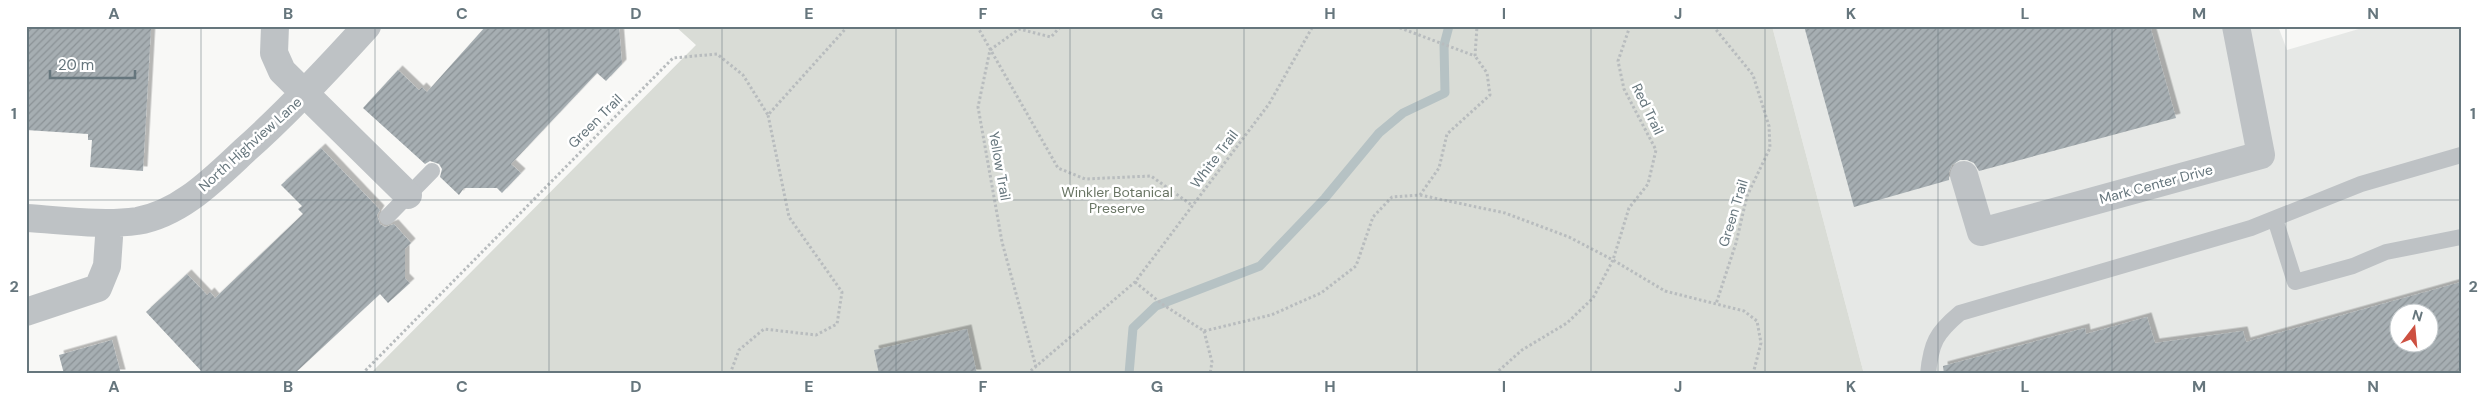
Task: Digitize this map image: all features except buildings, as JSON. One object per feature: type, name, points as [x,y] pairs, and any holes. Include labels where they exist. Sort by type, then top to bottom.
[{"type":"street","points":[[275,26],[274,53],[282,71],[408,195]]},
{"type":"street","name":"North Highview Lane","points":[[26,218],[110,223],[138,221],[160,214],[184,202],[210,183],[305,94],[367,26]]},
{"type":"street","name":"Mark Center Drive","points":[[1964,175],[1981,232],[2262,156],[2236,26]]},
{"type":"street","points":[[26,312],[98,288],[107,266],[110,223]]},
{"type":"lane","points":[[1928,374],[1930,351],[1942,328],[1960,313],[2251,228],[2361,184],[2461,155]]},
{"type":"lane","points":[[386,217],[432,171]]},
{"type":"lane","points":[[2274,219],[2295,282],[2353,266],[2404,248],[2461,237]]},
{"type":"path","points":[[730,374],[739,350],[764,329],[816,335],[837,324],[842,292],[789,218],[768,115],[848,26]]},
{"type":"path","points":[[977,26],[1058,168],[1085,180],[1151,176],[1193,206]]},
{"type":"path","points":[[990,50],[1019,29],[1051,37],[1062,26]]},
{"type":"path","name":"White Trail","points":[[1027,374],[1134,282],[1269,104],[1313,26]]},
{"type":"path","points":[[1395,26],[1475,56],[1487,73],[1490,95],[1447,134],[1439,168],[1420,195]]},
{"type":"path","points":[[1475,56],[1476,26]]},
{"type":"path","name":"Red Trail","points":[[1495,374],[1522,350],[1566,323],[1593,298],[1613,260],[1629,208],[1648,184],[1656,150],[1624,89],[1618,61],[1630,26]]},
{"type":"path","name":"Green Trail","points":[[1713,26],[1753,75],[1769,126],[1770,148],[1747,196],[1736,243],[1716,304]]},
{"type":"path","name":"Yellow Trail","points":[[990,50],[978,107],[1002,242],[1036,367]]},
{"type":"path","name":"Green Trail","points":[[362,374],[673,58],[717,54],[743,75],[768,115]]},
{"type":"path","points":[[1204,331],[1271,315],[1321,293],[1356,266],[1373,217],[1392,196],[1420,195],[1505,213],[1569,237],[1613,260],[1665,291],[1744,311],[1757,321],[1761,343],[1753,374]]},
{"type":"path","points":[[1134,282],[1162,304],[1204,331],[1212,362],[1210,374]]},
{"type":"shaded area","points":[[1772,26],[2278,26],[2287,50],[2369,26],[2461,26],[2461,374],[1864,374]]},
{"type":"green space","name":"Winkler Botanical Preserve","points":[[675,26],[1772,26],[1864,374],[370,374],[696,45]]},
{"type":"waterway","points":[[1129,374],[1133,328],[1156,306],[1260,266],[1325,198],[1379,133],[1403,113],[1445,93],[1444,45],[1449,26]]}]
